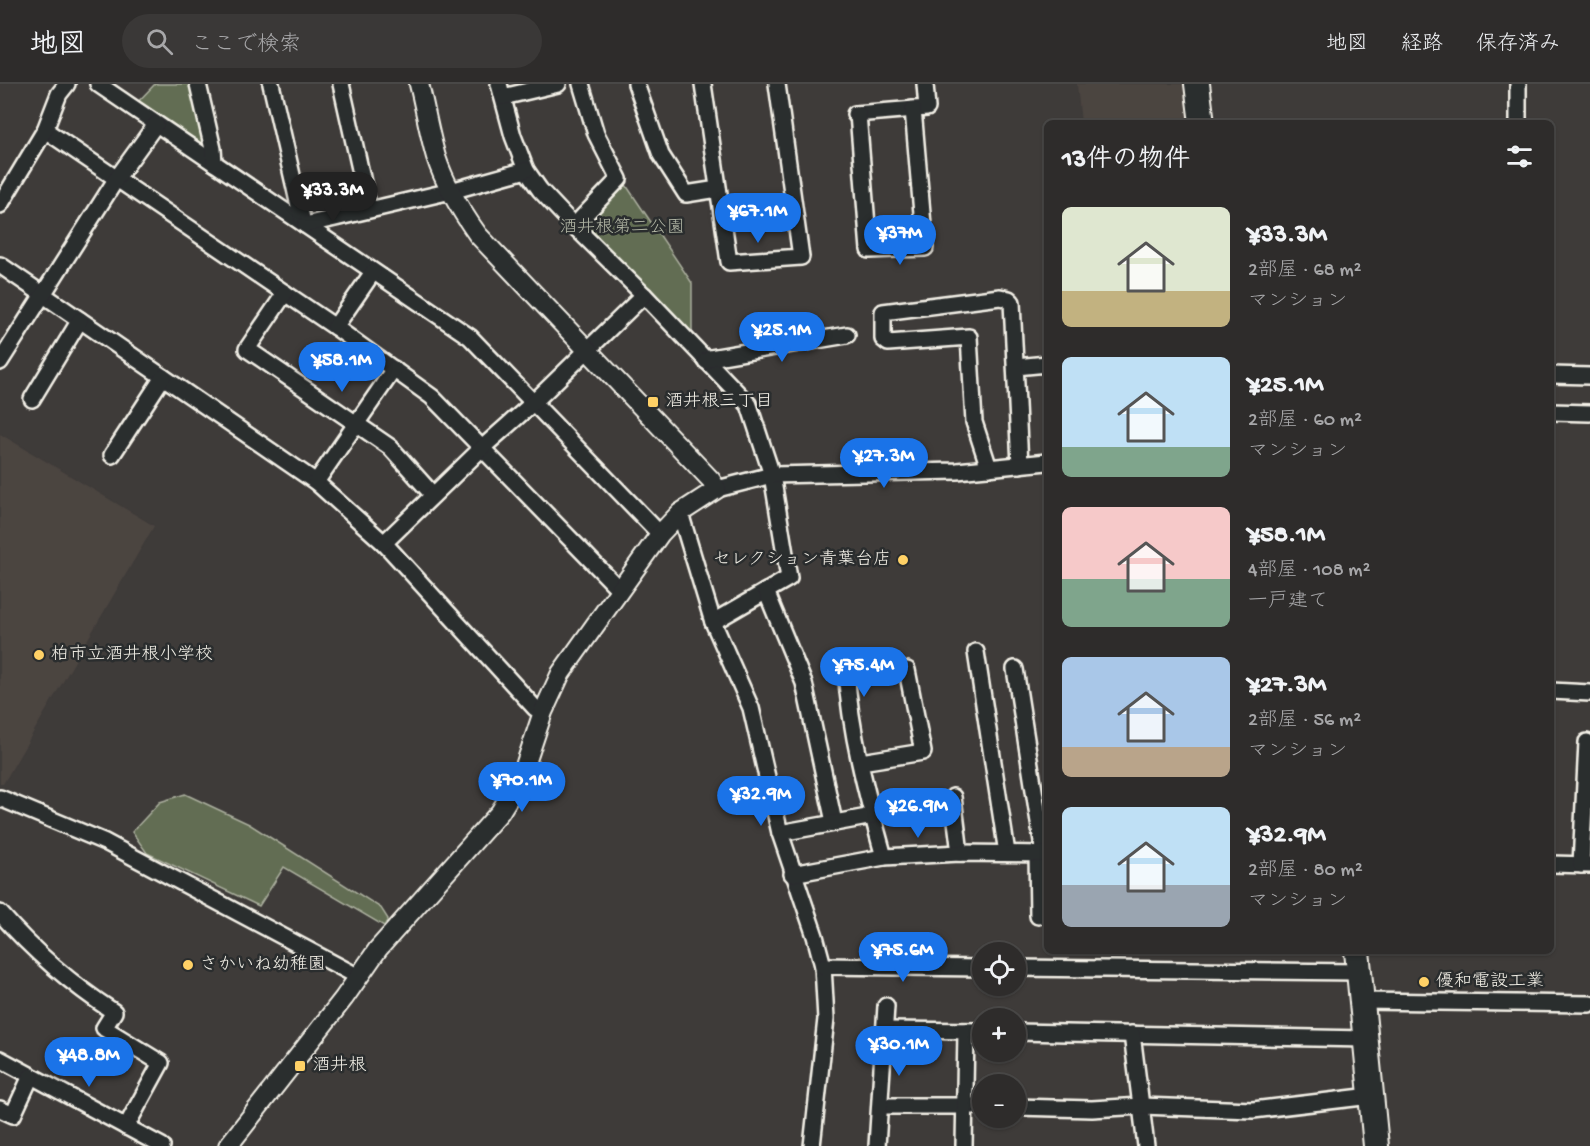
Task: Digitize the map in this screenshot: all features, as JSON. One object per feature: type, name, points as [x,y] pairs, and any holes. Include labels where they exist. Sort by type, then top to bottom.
[{"type":"main road","points":[[1197,84],[1202,120]]},
{"type":"main road","points":[[1358,961],[1376,1146]]},
{"type":"street","points":[[0,205],[45,130],[59,94],[67,84]]},
{"type":"street","points":[[98,84],[470,337],[660,534]]},
{"type":"street","points":[[198,84],[214,163]]},
{"type":"street","points":[[271,84],[304,224]]},
{"type":"street","points":[[341,84],[369,209]]},
{"type":"street","points":[[419,84],[436,157],[464,216],[478,235],[717,489]]},
{"type":"street","points":[[558,84],[501,91],[513,136],[526,170],[540,190],[574,226],[644,295],[749,405],[772,475],[789,578],[713,622]]},
{"type":"street","points":[[574,226],[619,179],[597,134],[581,84]]},
{"type":"street","points":[[636,84],[661,155],[686,194],[718,189]]},
{"type":"street","points":[[703,84],[729,262],[801,257],[777,84]]},
{"type":"street","points":[[913,109],[925,248],[870,250],[857,114],[913,109],[927,108],[925,84]]},
{"type":"street","points":[[1518,84],[1518,120]]},
{"type":"street","points":[[0,362],[117,178],[156,124]]},
{"type":"street","points":[[45,130],[285,292],[432,397],[619,589]]},
{"type":"street","points":[[304,224],[451,191],[526,170]]},
{"type":"street","points":[[0,267],[42,293],[316,482],[384,543],[535,708],[543,712]]},
{"type":"street","points":[[335,327],[373,272]]},
{"type":"street","points":[[285,292],[247,349],[390,447],[433,495]]},
{"type":"street","points":[[384,543],[644,295]]},
{"type":"street","points":[[989,468],[974,422],[969,338],[888,343],[884,339],[883,312],[1000,297],[1009,299],[1013,305],[1020,465]]},
{"type":"street","points":[[32,399],[80,320]]},
{"type":"street","points":[[706,361],[710,358],[804,334],[847,334]]},
{"type":"street","points":[[1016,366],[1044,364]]},
{"type":"street","points":[[316,482],[394,369]]},
{"type":"street","points":[[1554,375],[1590,376]]},
{"type":"street","points":[[112,455],[163,377]]},
{"type":"street","points":[[1554,412],[1590,414]]},
{"type":"street","points":[[228,1146],[359,977],[378,949],[500,812],[521,778],[543,712],[561,673],[619,589],[660,534],[680,513],[717,489],[772,475],[957,471],[1044,462]]},
{"type":"street","points":[[680,513],[713,622],[751,708],[780,833],[823,966],[826,1019],[812,1146]]},
{"type":"street","points":[[766,591],[804,683],[834,822]]},
{"type":"street","points":[[976,652],[1007,853]]},
{"type":"street","points":[[861,762],[923,752],[907,670],[846,669],[848,702],[861,762],[873,816],[884,857]]},
{"type":"street","points":[[1015,669],[1043,854],[1038,916]]},
{"type":"street","points":[[1554,691],[1590,693]]},
{"type":"street","points":[[1554,864],[1586,865],[1587,741]]},
{"type":"street","points":[[953,796],[960,853]]},
{"type":"street","points":[[0,798],[105,842],[359,977]]},
{"type":"street","points":[[780,833],[873,816]]},
{"type":"street","points":[[792,874],[884,857],[960,853],[1043,854]]},
{"type":"street","points":[[0,913],[23,940],[63,976],[114,1012],[104,1028],[161,1063],[126,1127]]},
{"type":"street","points":[[1026,968],[1358,961]]},
{"type":"street","points":[[823,966],[972,968]]},
{"type":"street","points":[[1361,1001],[1590,1004]]},
{"type":"street","points":[[877,1146],[886,1006]]},
{"type":"street","points":[[885,1030],[972,1031]]},
{"type":"street","points":[[964,1146],[966,1031]]},
{"type":"street","points":[[1026,1032],[1366,1039]]},
{"type":"street","points":[[1132,1034],[1146,1146]]},
{"type":"street","points":[[0,1059],[162,1146]]},
{"type":"street","points":[[0,1109],[13,1115],[31,1076]]},
{"type":"street","points":[[1026,1107],[1092,1109],[1141,1106],[1252,1110],[1371,1096]]},
{"type":"street","points":[[880,1106],[972,1106]]},
{"type":"shaded area","points":[[1077,84],[1187,84],[1192,120],[1081,120]]},
{"type":"shaded area","name":"柏市立酒井根小学校","points":[[0,434],[154,526],[3,784],[0,784]]},
{"type":"green space","points":[[155,84],[193,84],[208,148],[203,151],[135,105]]},
{"type":"green space","name":"酒井根第二公園","points":[[626,185],[692,283],[692,336],[584,229],[584,224]]},
{"type":"green space","points":[[185,794],[249,824],[381,908],[388,919],[384,926],[284,867],[259,906],[147,853],[132,832],[160,802]]},
{"type":"place","name":"酒井根三丁目","points":[[653,402]]},
{"type":"place","name":"セレクション青葉台店","points":[[903,560]]},
{"type":"place","name":"柏市立酒井根小学校","points":[[39,655]]},
{"type":"place","name":"さかいね幼稚園","points":[[188,965]]},
{"type":"place","name":"優和電設工業","points":[[1424,982]]},
{"type":"place","name":"酒井根","points":[[300,1066]]}]
